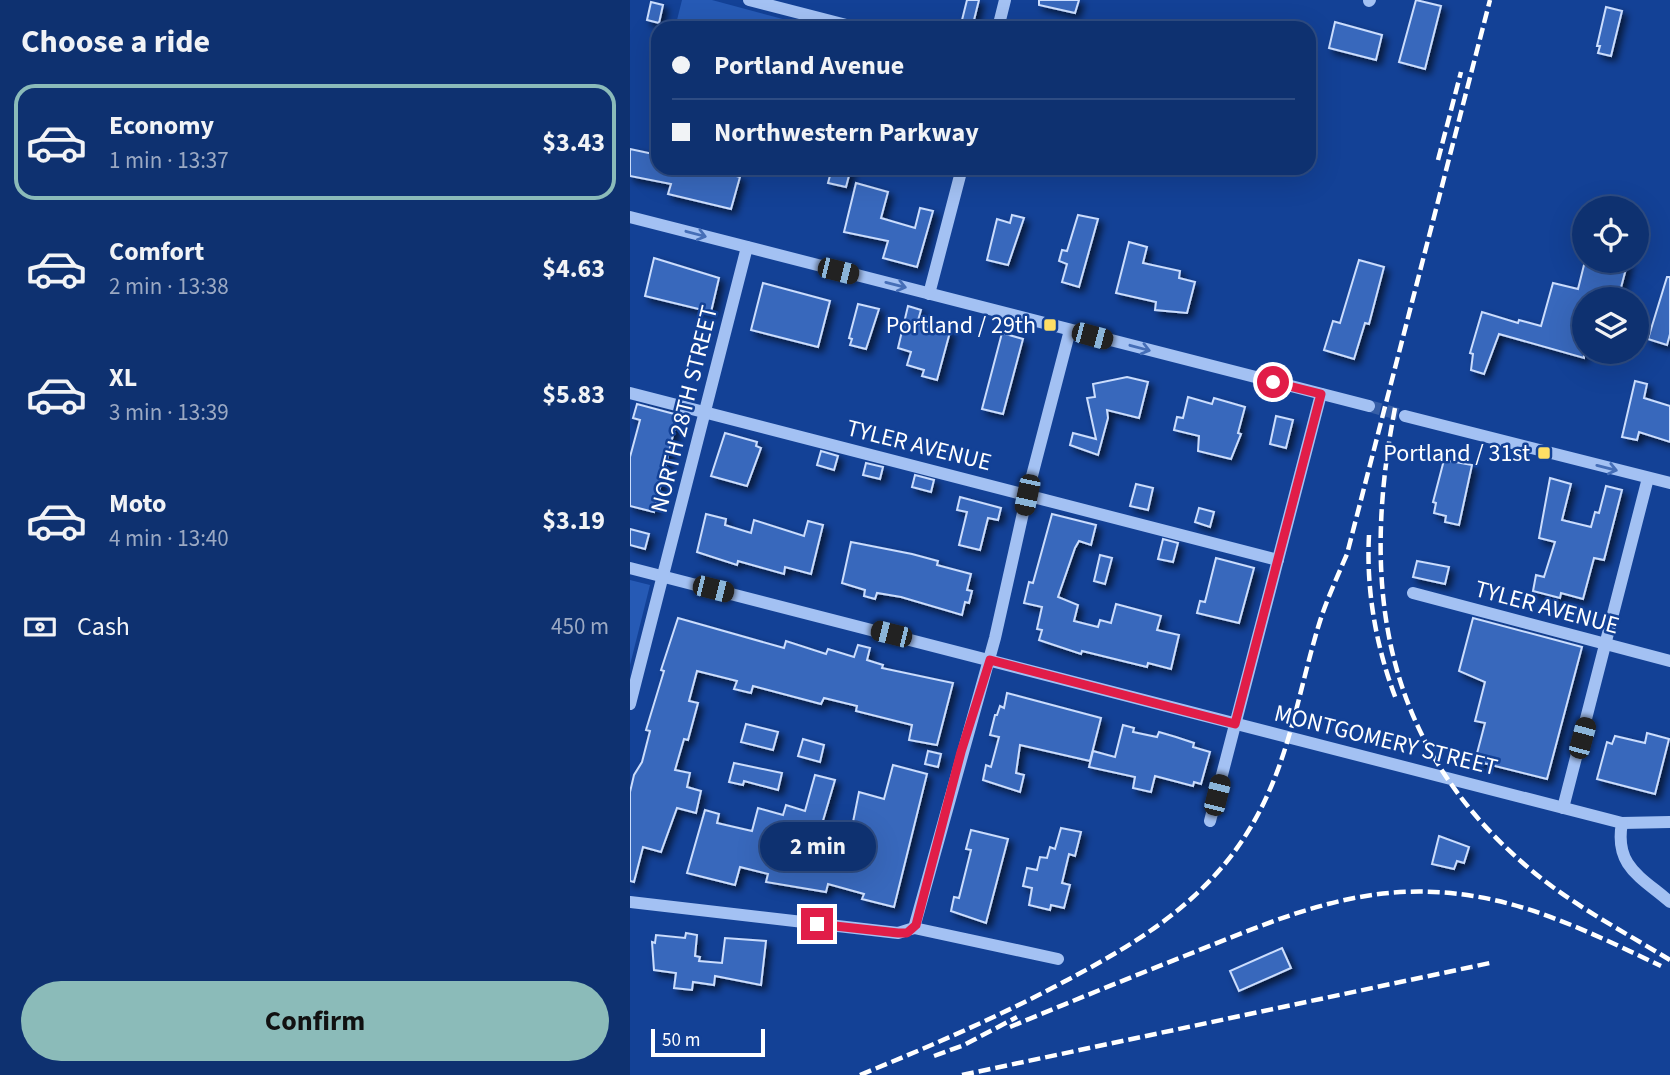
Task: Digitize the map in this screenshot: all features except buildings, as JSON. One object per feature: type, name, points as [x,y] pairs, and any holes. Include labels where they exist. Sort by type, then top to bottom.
[{"type":"street","points":[[749,0],[831,21]]},
{"type":"street","points":[[1000,21],[1005,0]]},
{"type":"street","points":[[929,294],[960,175]]},
{"type":"street","points":[[630,217],[1369,406]]},
{"type":"street","name":"NORTH 28TH STREET","points":[[630,704],[747,247]]},
{"type":"street","points":[[914,928],[990,660],[1027,495],[1070,330]]},
{"type":"street","name":"TYLER AVENUE","points":[[630,393],[1278,560]]},
{"type":"street","points":[[1210,821],[1321,394]]},
{"type":"street","points":[[1405,416],[1670,483]]},
{"type":"street","points":[[1563,808],[1648,478]]},
{"type":"street","name":"MONTGOMERY STREET","points":[[630,568],[1622,823],[1670,822]]},
{"type":"street","name":"TYLER AVENUE","points":[[1413,593],[1670,661]]},
{"type":"street","points":[[1622,823],[1618,844],[1625,863],[1670,902]]},
{"type":"street","points":[[630,902],[898,933],[914,928],[1058,959]]},
{"type":"shaded area","points":[[682,0],[712,0],[790,21],[677,21]]},
{"type":"shaded area","points":[[630,580],[650,585],[630,665]]},
{"type":"tunnel","points":[[1369,406],[1405,416]]},
{"type":"railway","points":[[860,1075],[1006,1011],[1119,951],[1178,910],[1204,887],[1228,860],[1249,830],[1276,775],[1291,731],[1321,618],[1347,554],[1490,0]]},
{"type":"railway","points":[[1438,160],[1461,72]]},
{"type":"railway","points":[[1395,408],[1385,473],[1381,536],[1383,597],[1393,656],[1411,712],[1439,765],[1476,816],[1524,864],[1576,903],[1670,960]]},
{"type":"railway","points":[[1369,535],[1369,577],[1374,618],[1396,699]]},
{"type":"railway","points":[[1010,1027],[1265,924],[1331,903],[1399,892],[1473,896],[1522,907],[1569,924],[1661,966]]},
{"type":"railway","points":[[962,1075],[1490,963]]},
{"type":"railway","points":[[934,1056],[964,1045],[1017,1017]]},
{"type":"place","name":"Portland / 29th","points":[[1050,325]]},
{"type":"place","name":"Portland / 31st","points":[[1544,453]]},
{"type":"route","points":[[817,924],[898,933],[907,933],[916,925],[961,752],[990,660],[1235,724],[1321,394],[1273,382]]}]
